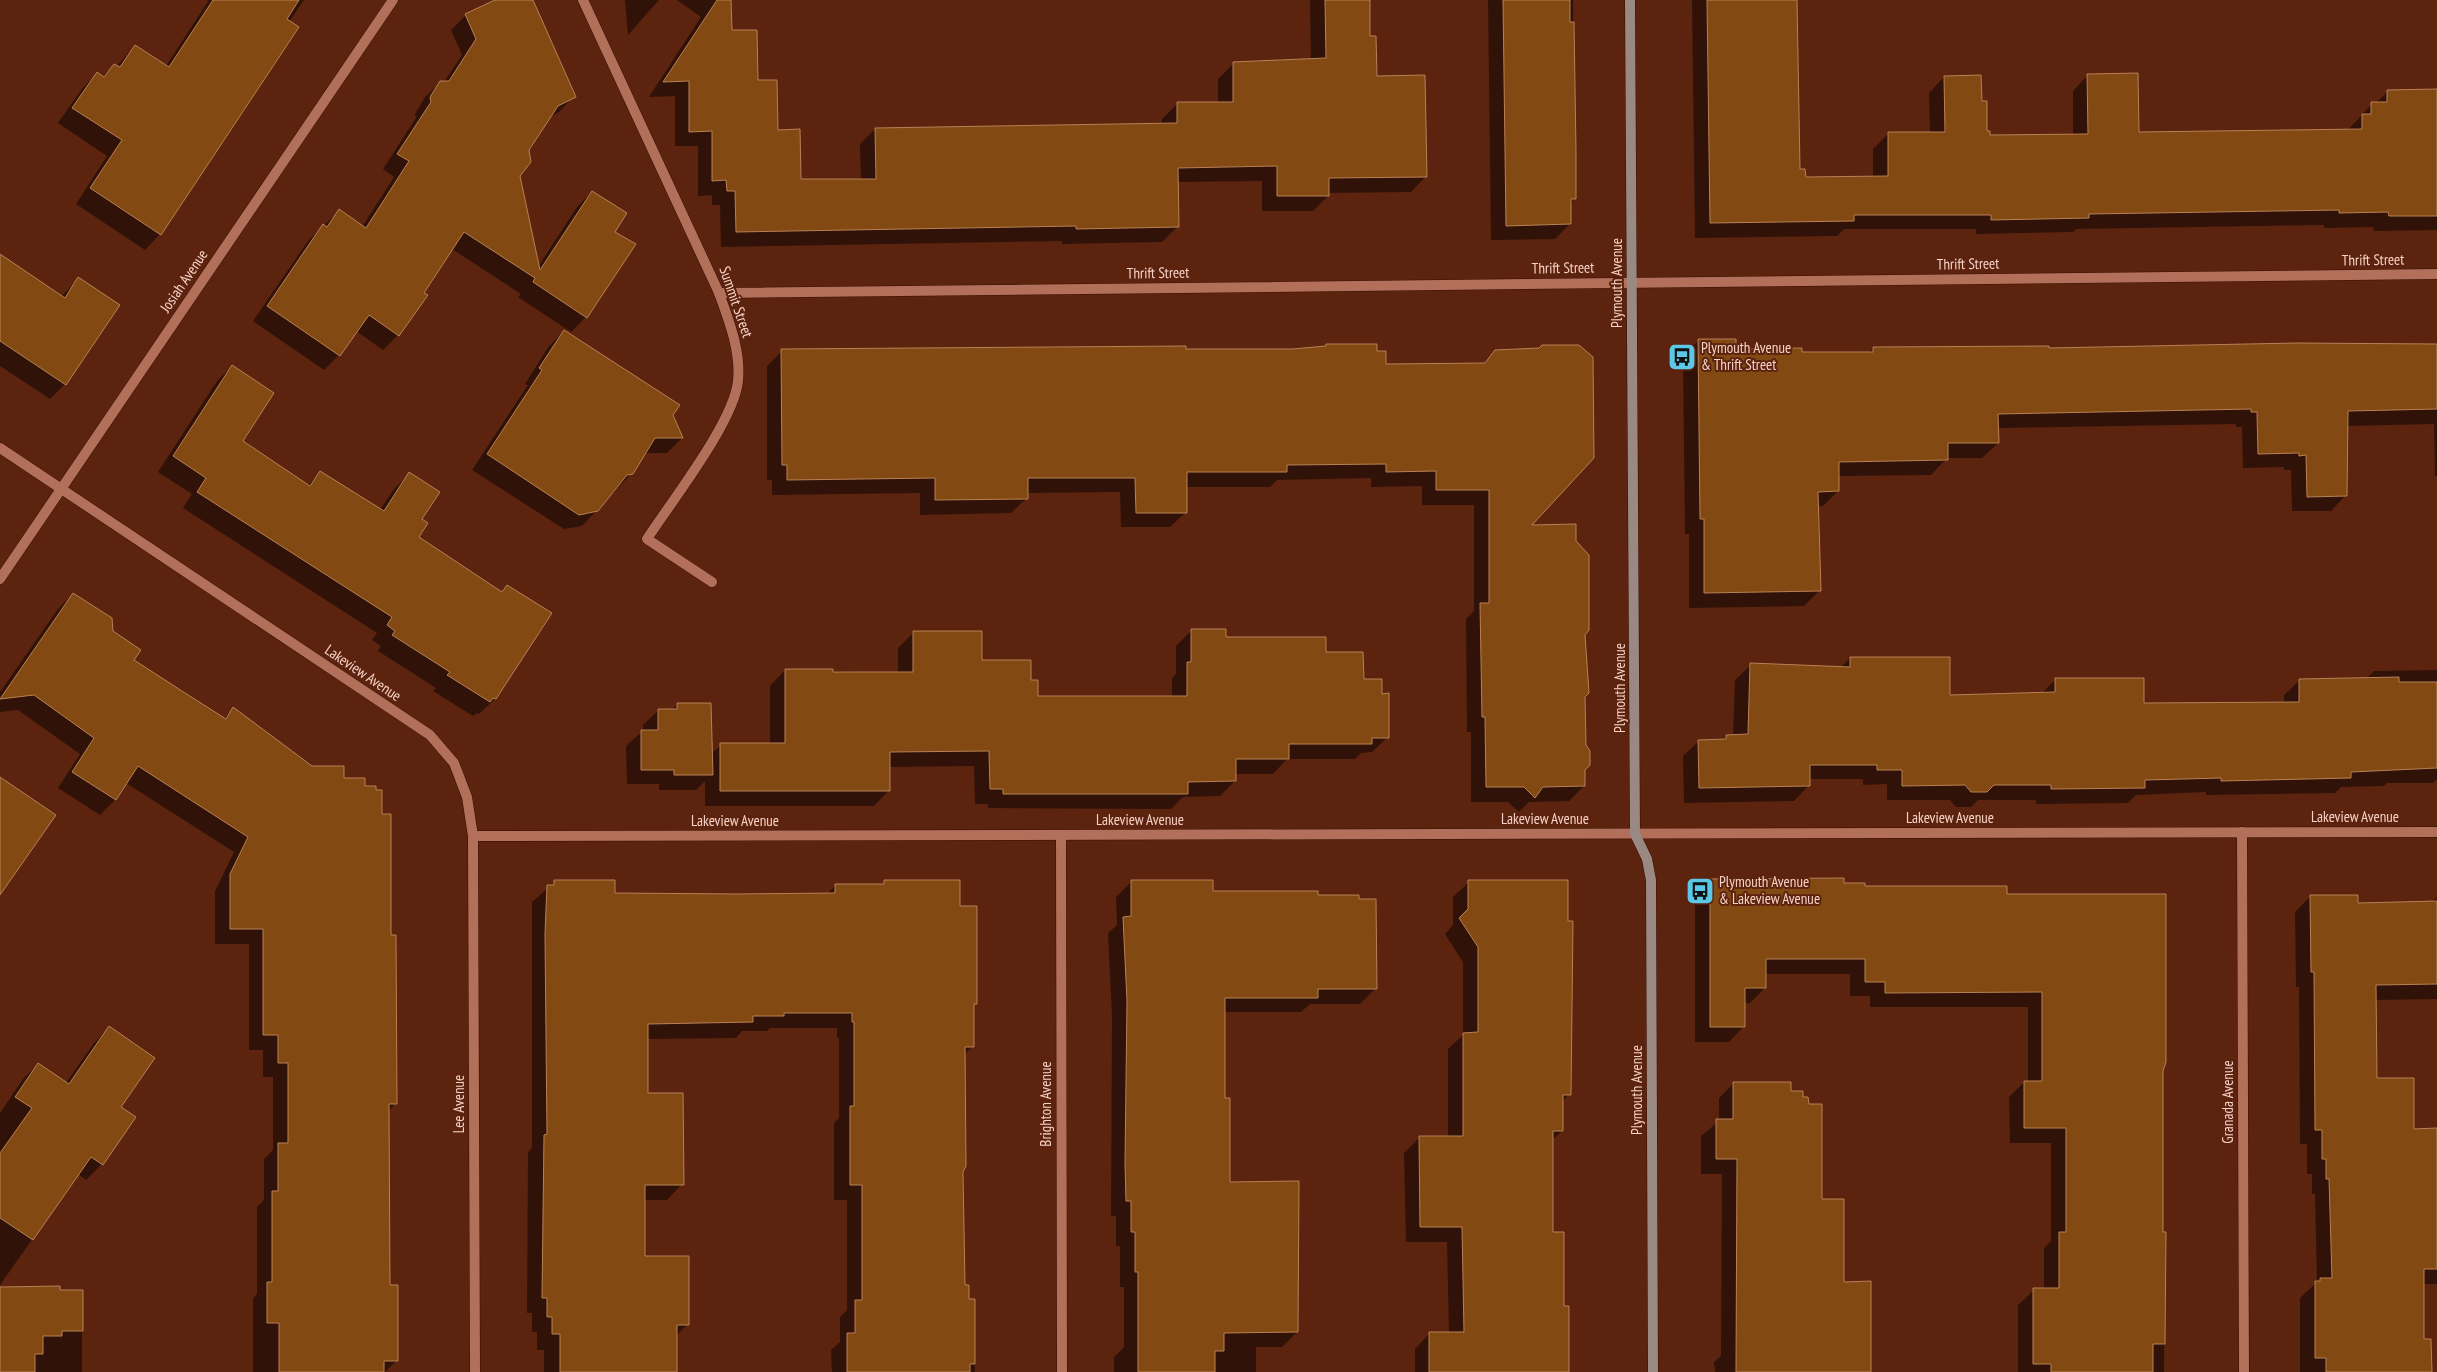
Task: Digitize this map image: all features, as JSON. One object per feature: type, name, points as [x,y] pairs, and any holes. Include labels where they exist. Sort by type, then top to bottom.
[{"type":"street","name":"Josiah Avenue","points":[[0,579],[393,0]]},
{"type":"street","name":"Summit Street","points":[[582,0],[719,292],[736,344],[738,382],[726,420],[647,539],[712,582]]},
{"type":"street","name":"Plymouth Avenue","points":[[1630,0],[1636,834],[1647,859],[1651,880],[1653,1372]]},
{"type":"street","name":"Thrift Street","points":[[719,292],[2437,274]]},
{"type":"street","name":"Lakeview Avenue","points":[[0,448],[430,736],[454,763],[466,797],[474,836],[2437,832]]},
{"type":"street","name":"Granada Avenue","points":[[2242,832],[2244,1372]]},
{"type":"street","name":"Brighton Avenue","points":[[1061,835],[1062,1372]]},
{"type":"street","name":"Lee Avenue","points":[[474,836],[475,1372]]},
{"type":"building","points":[[213,0],[299,0],[287,19],[299,27],[161,235],[90,188],[122,140],[72,108],[97,72],[104,77],[114,64],[120,67],[135,45],[169,67]]},
{"type":"building","points":[[495,0],[533,0],[576,97],[558,106],[529,150],[531,162],[520,176],[540,270],[592,191],[627,213],[615,232],[636,244],[587,318],[533,282],[535,278],[464,232],[424,293],[428,295],[399,336],[369,315],[340,356],[267,306],[323,224],[327,227],[339,209],[366,228],[409,161],[397,154],[431,102],[430,97],[440,81],[449,81],[476,39],[465,14]]},
{"type":"building","points":[[717,0],[731,0],[732,30],[757,30],[758,80],[777,80],[778,130],[800,129],[801,179],[876,179],[875,128],[1177,123],[1177,102],[1233,102],[1233,62],[1326,58],[1325,0],[1370,0],[1370,36],[1376,36],[1377,76],[1425,75],[1427,177],[1329,178],[1329,196],[1277,196],[1277,166],[1178,168],[1179,227],[1076,229],[1076,226],[736,232],[735,191],[727,191],[726,180],[712,181],[712,131],[689,132],[689,81],[663,82]]},
{"type":"building","points":[[1503,0],[1570,0],[1570,22],[1574,22],[1576,152],[1576,199],[1571,199],[1571,224],[1506,226]]},
{"type":"building","points":[[1707,0],[1797,0],[1800,169],[1805,169],[1806,177],[1888,176],[1888,132],[1945,132],[1944,76],[1981,75],[1982,101],[1987,101],[1987,131],[1990,131],[1990,135],[2088,134],[2087,74],[2138,73],[2139,132],[2362,129],[2362,114],[2371,114],[2371,102],[2387,102],[2387,90],[2437,89],[2437,216],[2389,216],[2388,212],[2339,213],[2339,210],[2089,214],[2089,218],[1991,220],[1991,215],[1854,215],[1854,221],[1710,223]]},
{"type":"building","points":[[0,254],[65,298],[78,277],[120,305],[66,385],[0,341]]},
{"type":"building","points":[[564,330],[680,405],[673,415],[683,438],[655,438],[633,474],[627,475],[598,511],[579,515],[487,454],[542,370],[539,368]]},
{"type":"building","points":[[1698,339],[1736,339],[1736,349],[1802,348],[1802,352],[1873,352],[1873,347],[2049,346],[2049,348],[2297,343],[2437,344],[2437,409],[2348,411],[2347,496],[2307,497],[2306,455],[2299,456],[2299,453],[2258,454],[2257,412],[2251,412],[2251,409],[1998,414],[1999,443],[1948,443],[1948,460],[1839,462],[1839,491],[1818,492],[1821,591],[1704,593],[1704,519],[1700,519]]},
{"type":"building","points":[[1326,344],[1377,344],[1377,351],[1386,351],[1386,364],[1485,363],[1495,350],[1539,348],[1542,345],[1579,345],[1593,357],[1594,458],[1532,525],[1576,524],[1576,541],[1589,555],[1589,630],[1585,635],[1589,693],[1585,697],[1586,745],[1590,751],[1590,765],[1585,770],[1585,786],[1543,787],[1535,798],[1524,787],[1486,787],[1485,717],[1482,717],[1480,603],[1489,603],[1489,490],[1436,490],[1436,471],[1386,472],[1386,464],[1287,465],[1287,472],[1187,472],[1187,513],[1136,513],[1135,478],[1028,478],[1028,499],[935,500],[935,478],[787,480],[787,465],[782,465],[781,349],[1186,346],[1186,349],[1292,349],[1326,346]]},
{"type":"building","points":[[232,365],[274,393],[243,441],[310,486],[320,471],[384,511],[409,472],[440,492],[422,519],[428,523],[419,537],[502,592],[507,585],[552,613],[496,699],[493,698],[490,702],[447,675],[450,672],[392,635],[395,631],[387,625],[392,617],[197,492],[206,478],[173,456]]},
{"type":"building","points":[[73,593],[112,618],[113,631],[141,650],[134,660],[185,693],[226,719],[233,707],[312,766],[344,766],[344,778],[365,778],[365,786],[376,786],[376,790],[382,790],[382,814],[391,814],[391,935],[396,935],[397,1104],[389,1104],[390,1285],[398,1285],[398,1361],[384,1361],[384,1372],[279,1372],[279,1323],[267,1323],[267,1282],[272,1282],[272,1191],[278,1191],[278,1143],[288,1143],[288,1063],[278,1063],[278,1035],[263,1035],[263,929],[230,929],[230,874],[248,837],[138,766],[116,800],[72,772],[94,738],[34,695],[0,699]]},
{"type":"building","points":[[1191,629],[1226,629],[1226,637],[1326,637],[1326,652],[1363,652],[1364,679],[1382,679],[1382,694],[1389,693],[1389,738],[1372,738],[1372,744],[1289,744],[1289,759],[1236,759],[1236,781],[1188,782],[1188,794],[1003,794],[1003,789],[990,789],[989,751],[890,752],[890,791],[720,791],[720,743],[785,743],[785,669],[833,669],[833,672],[913,672],[913,631],[982,631],[982,660],[1031,660],[1031,680],[1038,680],[1038,696],[1187,696],[1187,662],[1191,662]]},
{"type":"building","points":[[1850,657],[1950,657],[1950,695],[2055,692],[2055,678],[2144,678],[2144,703],[2299,702],[2299,679],[2399,677],[2399,682],[2437,682],[2437,768],[2351,772],[2351,778],[2221,781],[2221,778],[2145,780],[2145,788],[2051,789],[2051,785],[1994,785],[1987,792],[1971,792],[1965,785],[1902,786],[1902,770],[1877,770],[1877,765],[1810,765],[1810,786],[1699,788],[1698,740],[1726,739],[1726,735],[1748,734],[1750,663],[1850,667]]},
{"type":"building","points":[[677,703],[711,703],[713,775],[674,775],[674,770],[641,770],[641,730],[658,730],[658,709],[677,709]]},
{"type":"building","points":[[0,777],[56,815],[0,895]]},
{"type":"building","points":[[1844,878],[1844,883],[1865,883],[1865,886],[2007,886],[2007,894],[2166,894],[2166,1062],[2163,1071],[2163,1232],[2166,1232],[2165,1344],[2153,1344],[2153,1372],[2051,1372],[2051,1364],[2033,1364],[2033,1288],[2059,1288],[2059,1232],[2066,1232],[2066,1128],[2024,1128],[2024,1081],[2042,1081],[2042,992],[1885,993],[1885,982],[1865,982],[1865,959],[1766,959],[1766,988],[1745,988],[1745,1027],[1710,1027],[1710,879]]},
{"type":"building","points":[[554,880],[615,880],[615,893],[737,894],[835,893],[835,884],[884,884],[884,880],[960,880],[960,906],[977,906],[977,1004],[974,1004],[974,1047],[965,1047],[966,1166],[963,1172],[965,1285],[969,1285],[969,1299],[975,1299],[975,1364],[970,1364],[970,1372],[847,1372],[847,1333],[855,1333],[855,1300],[862,1300],[862,1185],[850,1185],[850,1106],[854,1106],[854,1022],[852,1022],[852,1013],[784,1013],[784,1016],[753,1016],[753,1022],[648,1024],[648,1093],[683,1093],[684,1185],[645,1185],[645,1256],[689,1256],[689,1325],[677,1325],[677,1372],[560,1372],[560,1334],[552,1334],[552,1317],[547,1317],[547,1298],[542,1298],[544,1135],[547,1134],[545,934],[547,885],[554,885]]},
{"type":"building","points":[[1131,880],[1213,880],[1213,891],[1318,891],[1318,895],[1359,895],[1359,899],[1376,899],[1377,989],[1318,989],[1318,998],[1225,998],[1225,1098],[1230,1098],[1230,1182],[1299,1181],[1298,1332],[1224,1333],[1224,1351],[1215,1351],[1215,1372],[1138,1372],[1138,1272],[1135,1272],[1135,1232],[1131,1232],[1131,1201],[1126,1201],[1125,1164],[1127,1001],[1123,917],[1131,916]]},
{"type":"building","points":[[1468,880],[1568,880],[1568,921],[1573,921],[1571,1095],[1563,1095],[1563,1131],[1553,1131],[1553,1232],[1564,1232],[1564,1306],[1569,1306],[1569,1372],[1429,1372],[1429,1332],[1464,1332],[1462,1227],[1420,1227],[1419,1136],[1463,1136],[1463,1033],[1478,1032],[1478,947],[1459,918],[1468,909]]},
{"type":"building","points":[[2310,895],[2358,895],[2358,903],[2437,901],[2437,984],[2376,985],[2377,1078],[2414,1078],[2414,1129],[2437,1128],[2437,1269],[2424,1269],[2424,1339],[2431,1339],[2432,1372],[2326,1372],[2326,1358],[2315,1358],[2315,1281],[2320,1281],[2320,1278],[2332,1278],[2329,1179],[2326,1179],[2326,1159],[2322,1159],[2322,1130],[2315,1130],[2314,972],[2311,972]]},
{"type":"building","points":[[109,1026],[155,1058],[121,1107],[136,1117],[103,1165],[91,1157],[33,1240],[0,1218],[0,1153],[32,1108],[15,1097],[38,1063],[69,1084]]},
{"type":"building","points":[[1733,1082],[1791,1082],[1791,1091],[1803,1091],[1803,1097],[1808,1097],[1809,1104],[1822,1104],[1822,1199],[1844,1199],[1844,1282],[1871,1281],[1871,1372],[1736,1372],[1737,1159],[1716,1159],[1716,1119],[1733,1119]]},
{"type":"building","points":[[60,1286],[60,1290],[83,1290],[83,1331],[62,1331],[62,1336],[43,1336],[43,1354],[35,1354],[35,1372],[0,1372],[0,1287]]},
{"type":"place","name":"Plymouth Avenue & Thrift Street","points":[[1682,357]]},
{"type":"place","name":"Plymouth Avenue & Lakeview Avenue","points":[[1700,891]]}]
